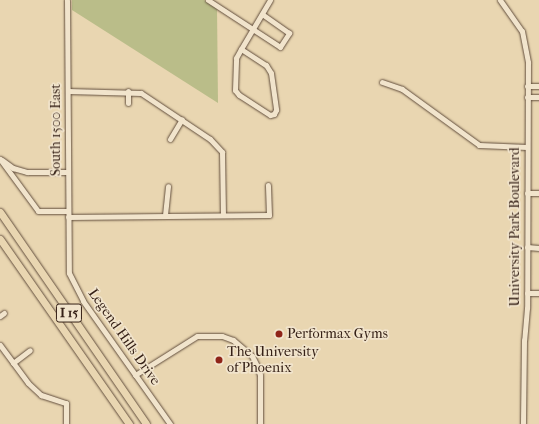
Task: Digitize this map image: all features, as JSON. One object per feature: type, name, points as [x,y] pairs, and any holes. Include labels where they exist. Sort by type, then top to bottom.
[{"type":"highway","name":"I 15","points":[[0,212],[146,424]]},
{"type":"highway","name":"I 15","points":[[0,239],[129,424]]},
{"type":"highway","points":[[138,413],[151,424]]},
{"type":"street","name":"South 1500 East","points":[[67,0],[68,260]]},
{"type":"street","points":[[208,0],[280,47],[289,33],[262,14]]},
{"type":"street","points":[[241,49],[266,65],[271,73],[276,110],[274,114],[270,115],[239,95],[235,90],[236,58],[241,49],[262,14],[269,0]]},
{"type":"street","name":"University Park Boulevard","points":[[500,0],[522,31],[527,51],[527,293],[523,424]]},
{"type":"street","points":[[382,82],[402,89],[479,145],[527,147]]},
{"type":"street","points":[[528,86],[539,86]]},
{"type":"street","points":[[68,91],[128,91],[141,93],[218,145],[223,159],[223,215]]},
{"type":"street","points":[[128,91],[128,103]]},
{"type":"street","points":[[528,97],[539,97]]},
{"type":"street","points":[[170,139],[182,120]]},
{"type":"street","points":[[0,159],[13,168],[26,172],[68,172]]},
{"type":"street","points":[[0,159],[38,211],[68,211]]},
{"type":"street","points":[[166,215],[168,186]]},
{"type":"street","points":[[68,217],[268,215],[268,186]]},
{"type":"street","points":[[527,193],[539,193]]},
{"type":"street","points":[[527,247],[539,248]]},
{"type":"street","name":"Legend Hills Drive","points":[[68,260],[74,286],[135,376],[170,424]]},
{"type":"street","points":[[527,293],[539,293]]},
{"type":"street","points":[[135,376],[197,336],[209,334],[227,338],[243,347],[257,366],[260,375],[260,424]]},
{"type":"street","points":[[0,345],[28,383],[41,395],[66,403],[66,424]]},
{"type":"street","points":[[13,362],[30,350]]},
{"type":"green space","points":[[72,0],[204,0],[217,8],[218,103],[72,10]]},
{"type":"place","name":"Performax Gyms","points":[[279,334]]},
{"type":"place","name":"The University of Phoenix","points":[[219,360]]}]
